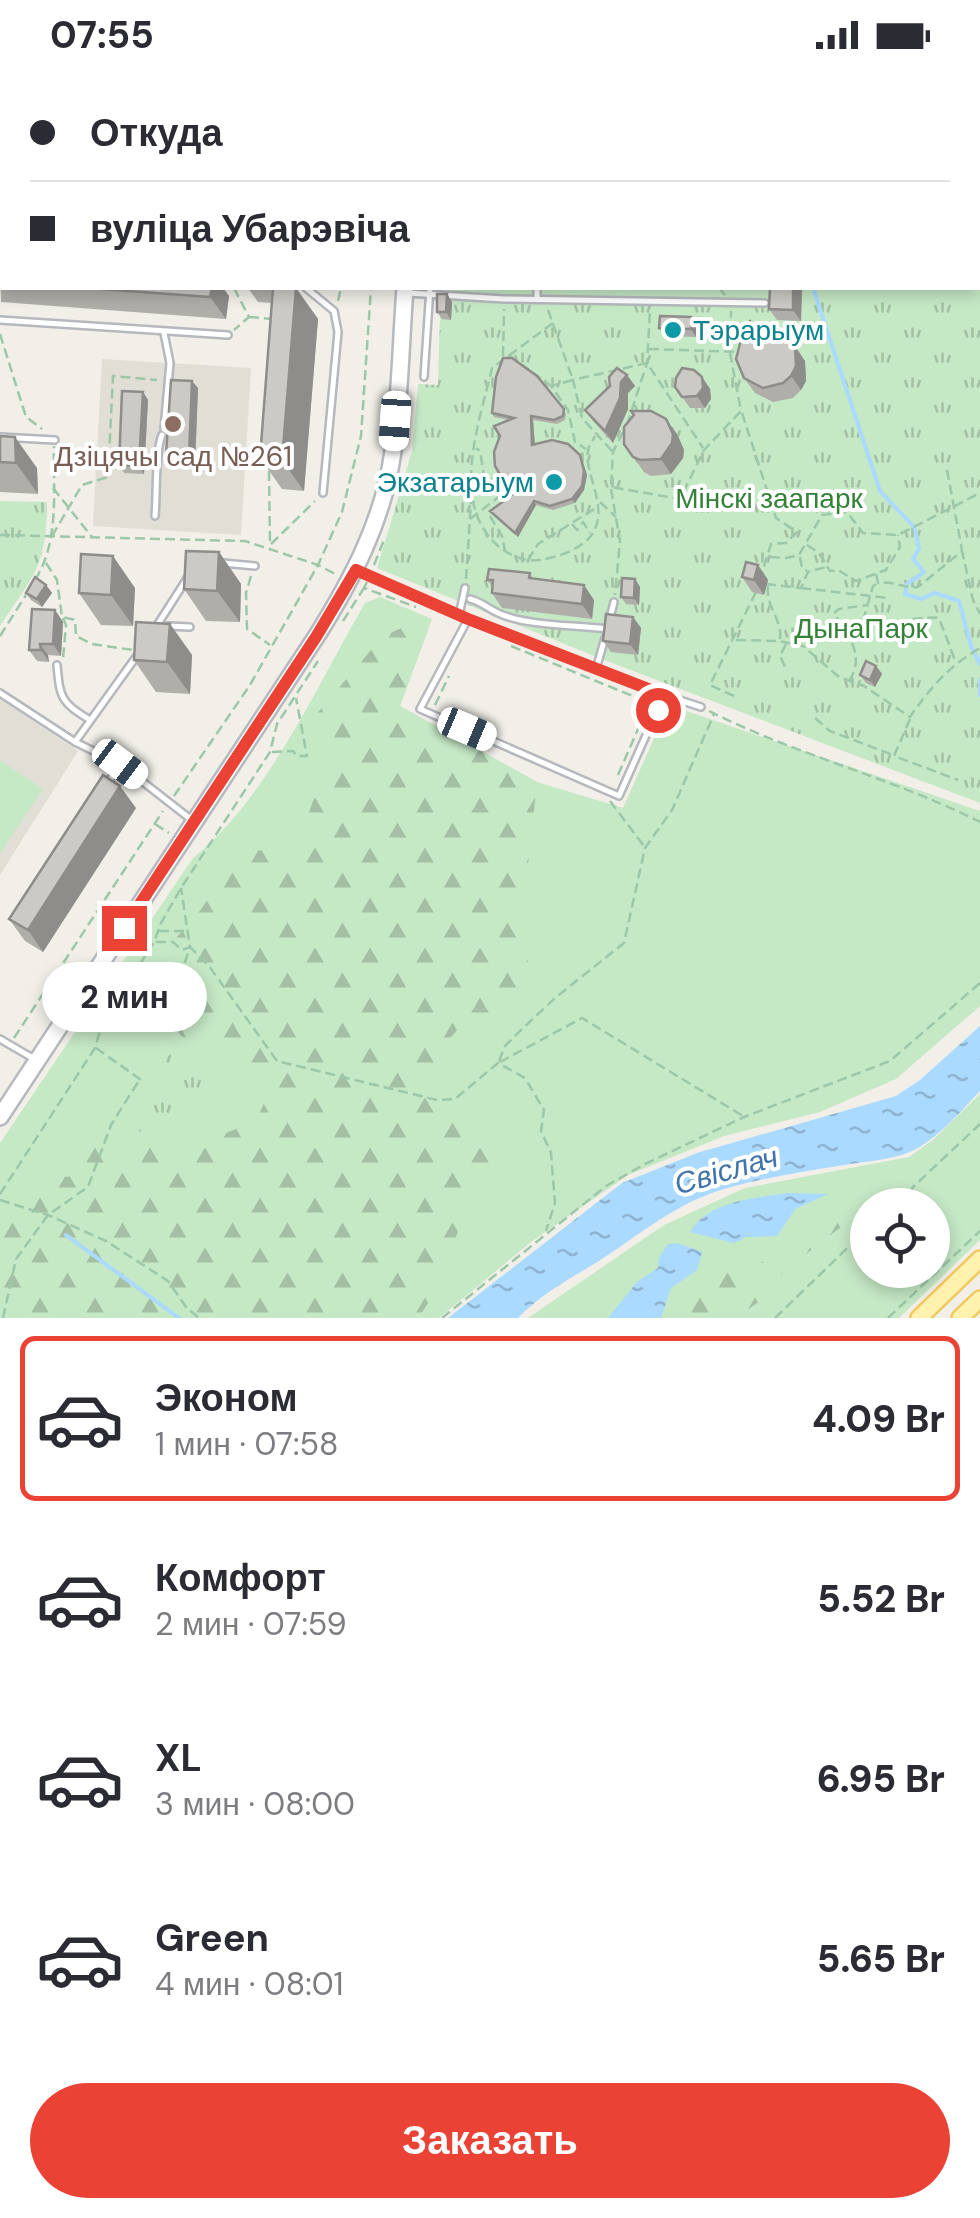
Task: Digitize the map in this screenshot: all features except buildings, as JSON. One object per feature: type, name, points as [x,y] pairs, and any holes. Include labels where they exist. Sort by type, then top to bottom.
[{"type":"main road","points":[[0,1117],[306,653],[363,573],[393,453],[405,290]]},
{"type":"main road","points":[[919,1318],[980,1259]]},
{"type":"main road","points":[[960,1318],[980,1299]]},
{"type":"lane","points":[[308,290],[334,312],[338,332],[324,493]]},
{"type":"lane","points":[[405,290],[504,298],[764,303]]},
{"type":"lane","points":[[537,290],[537,299]]},
{"type":"lane","points":[[424,377],[430,292]]},
{"type":"lane","points":[[0,320],[228,335]]},
{"type":"lane","points":[[155,516],[157,446],[163,432],[170,363],[164,332]]},
{"type":"lane","points":[[0,437],[54,440]]},
{"type":"lane","points":[[220,562],[255,566]]},
{"type":"lane","points":[[148,638],[190,573]]},
{"type":"lane","points":[[363,573],[468,619],[701,708]]},
{"type":"lane","points":[[459,615],[465,588]]},
{"type":"lane","points":[[470,599],[484,602],[498,613],[608,628]]},
{"type":"lane","points":[[596,669],[614,602]]},
{"type":"lane","points":[[468,619],[420,709],[609,794],[619,796],[664,695]]},
{"type":"lane","points":[[157,625],[190,627]]},
{"type":"lane","points":[[75,742],[139,652]]},
{"type":"lane","points":[[57,665],[64,704],[90,720]]},
{"type":"lane","points":[[0,693],[75,742],[120,764],[194,822]]},
{"type":"lane","points":[[98,798],[120,764]]},
{"type":"lane","points":[[0,1038],[37,1060]]},
{"type":"path","points":[[235,290],[249,317]]},
{"type":"path","points":[[334,312],[340,290]]},
{"type":"path","points":[[9,1045],[250,686],[318,565],[342,512],[361,436],[372,290]]},
{"type":"path","points":[[721,290],[731,302],[730,354],[741,411],[776,518],[797,532],[786,543],[771,544],[759,584],[710,686],[734,696]]},
{"type":"path","points":[[504,298],[505,356]]},
{"type":"path","points":[[545,299],[574,380],[582,418],[614,452]]},
{"type":"path","points":[[614,602],[620,541],[611,487],[614,452],[634,410],[646,363],[650,300]]},
{"type":"path","points":[[228,335],[249,317],[272,320]]},
{"type":"path","points":[[684,318],[701,318],[703,324],[730,324]]},
{"type":"path","points":[[465,588],[475,447],[492,368],[552,323]]},
{"type":"path","points":[[0,334],[26,417],[54,440],[52,538],[46,563],[0,636]]},
{"type":"path","points":[[648,349],[744,352]]},
{"type":"path","points":[[505,356],[552,386],[568,410],[576,442],[588,450]]},
{"type":"path","points":[[552,386],[646,363]]},
{"type":"path","points":[[646,363],[704,450]]},
{"type":"path","points":[[52,538],[82,485],[108,477],[113,376],[168,380]]},
{"type":"path","points":[[611,487],[680,500],[704,450],[741,411]]},
{"type":"path","points":[[471,500],[489,537],[505,552],[527,561],[553,558],[580,546],[591,534],[598,501],[588,450],[595,436]]},
{"type":"path","points":[[475,447],[480,451],[490,488],[505,502]]},
{"type":"path","points":[[269,469],[269,547]]},
{"type":"path","points":[[946,470],[973,600],[980,614]]},
{"type":"path","points":[[472,483],[484,476]]},
{"type":"path","points":[[53,488],[92,538]]},
{"type":"path","points":[[271,646],[246,629],[246,593],[255,566],[324,493]]},
{"type":"path","points":[[808,572],[802,568],[800,554],[822,515],[847,512],[863,533],[898,535],[980,493]]},
{"type":"path","points":[[470,519],[500,496]]},
{"type":"path","points":[[598,501],[617,519]]},
{"type":"path","points":[[527,561],[538,544],[597,507]]},
{"type":"path","points":[[490,516],[498,509]]},
{"type":"path","points":[[479,512],[490,516],[498,528],[505,552]]},
{"type":"path","points":[[572,524],[577,530],[583,522],[591,534]]},
{"type":"path","points":[[489,537],[498,528]]},
{"type":"path","points":[[338,629],[364,588],[363,573],[387,530]]},
{"type":"path","points":[[806,544],[819,552],[830,572],[838,570],[856,581],[886,570],[900,547],[898,535]]},
{"type":"path","points":[[0,536],[245,541],[339,576]]},
{"type":"path","points":[[852,641],[863,621],[872,586],[886,581],[918,587],[962,552]]},
{"type":"path","points":[[768,556],[786,558],[800,554]]},
{"type":"path","points":[[46,563],[57,580],[66,625],[63,663],[57,665]]},
{"type":"path","points":[[801,588],[808,572],[828,566]]},
{"type":"path","points":[[876,574],[878,583]]},
{"type":"path","points":[[759,584],[888,598]]},
{"type":"path","points":[[768,585],[770,606],[781,631],[779,641]]},
{"type":"path","points":[[364,588],[431,612]]},
{"type":"path","points":[[848,682],[857,669],[852,641],[834,613],[839,608],[868,605]]},
{"type":"path","points":[[62,617],[75,620],[76,636],[92,644],[139,652]]},
{"type":"path","points":[[863,621],[876,626],[939,618],[956,663]]},
{"type":"path","points":[[733,639],[804,646],[848,682],[864,686],[910,717]]},
{"type":"path","points":[[786,642],[780,656],[788,671]]},
{"type":"path","points":[[506,644],[659,707]]},
{"type":"path","points":[[894,756],[910,717],[930,687],[980,648]]},
{"type":"path","points":[[199,1318],[186,1307],[168,1280],[106,1241],[0,1197],[95,1048],[102,1024],[154,942],[181,888],[270,752],[278,724],[322,654]]},
{"type":"path","points":[[270,752],[293,751],[296,756],[307,756],[296,696]]},
{"type":"path","points":[[645,848],[609,794],[649,702]]},
{"type":"path","points":[[701,708],[980,822]]},
{"type":"path","points":[[498,1062],[505,1046],[532,1020],[624,944],[645,848],[672,810],[714,714]]},
{"type":"path","points":[[815,718],[830,732],[958,780]]},
{"type":"path","points":[[154,824],[174,836]]},
{"type":"path","points":[[180,977],[190,947],[181,888]]},
{"type":"path","points":[[157,931],[188,931]]},
{"type":"path","points":[[154,942],[173,942],[182,950],[190,947]]},
{"type":"path","points":[[190,947],[209,966],[277,1061],[437,1100],[455,1099],[498,1062],[582,1018],[744,1117]]},
{"type":"path","points":[[61,966],[72,974]]},
{"type":"path","points":[[442,1318],[606,1186],[744,1117],[890,1061],[980,983]]},
{"type":"path","points":[[3,1318],[16,1259],[48,1215],[88,1186],[112,1125],[142,1081],[95,1048]]},
{"type":"path","points":[[498,1062],[525,1078],[544,1110],[541,1131],[551,1153],[555,1202],[546,1232]]},
{"type":"path","points":[[912,1188],[980,1124]]},
{"type":"path","points":[[888,1318],[980,1231]]},
{"type":"path","points":[[775,1318],[850,1245]]},
{"type":"shaded area","name":"Дзіцячы сад №261","points":[[102,359],[251,368],[241,535],[93,526]]},
{"type":"shaded area","points":[[0,699],[78,751],[0,875]]},
{"type":"green space","name":"Мінскі заапарк","points":[[446,290],[980,290],[980,803],[599,658],[377,568],[412,452],[418,384],[438,385],[440,316]]},
{"type":"green space","points":[[0,501],[47,502],[41,556],[0,626]]},
{"type":"green space","points":[[380,597],[432,619],[400,706],[537,782],[623,808],[669,705],[980,811],[980,1006],[896,1079],[820,1112],[724,1136],[628,1175],[531,1242],[439,1318],[0,1318],[0,1143],[193,858],[245,805],[267,773],[365,603]]},
{"type":"green space","points":[[406,626],[428,630],[400,706],[537,782],[528,865],[518,895],[528,956],[527,987],[502,1010],[459,1028],[438,1052],[435,1088],[453,1116],[497,1134],[509,1151],[500,1174],[474,1189],[435,1293],[418,1318],[0,1318],[0,1211],[31,1179],[78,1176],[90,1148],[215,1136],[256,1117],[265,1097],[257,1064],[181,1036],[162,994],[164,959],[235,864],[255,851],[296,849],[325,767],[308,724],[383,636]]},
{"type":"green space","points":[[0,760],[43,789],[0,853]]},
{"type":"green space","points":[[173,1050],[213,1082],[161,1148],[120,1116]]},
{"type":"green space","points":[[980,1094],[980,1240],[950,1269],[950,1188],[850,1188],[850,1288],[930,1288],[899,1318],[528,1318],[664,1225],[745,1188],[909,1157],[934,1139]]},
{"type":"green space","points":[[820,1214],[836,1214],[841,1227],[788,1268],[771,1293],[736,1318],[680,1318],[699,1287],[717,1271],[762,1262]]},
{"type":"water","name":"Свіслач","points":[[980,1026],[980,1091],[918,1148],[891,1158],[773,1177],[712,1193],[665,1216],[549,1292],[518,1318],[448,1318],[622,1183],[697,1153],[896,1096],[920,1080]]},
{"type":"water","points":[[788,1193],[828,1194],[795,1209],[777,1236],[746,1237],[734,1243],[690,1232],[720,1207]]},
{"type":"water","points":[[677,1243],[702,1252],[697,1270],[671,1288],[661,1318],[608,1318],[637,1282],[658,1268],[668,1244]]},
{"type":"waterway","points":[[814,290],[880,491],[915,528],[919,549],[913,559],[924,572],[907,584],[905,594],[921,599],[935,593],[959,601],[980,664]]},
{"type":"waterway","points":[[980,679],[980,695]]},
{"type":"waterway","points":[[66,1235],[179,1318]]},
{"type":"place","name":"Тэрарыум","points":[[673,330]]},
{"type":"place","name":"Дзіцячы сад №261","points":[[173,424]]},
{"type":"place","name":"Экзатарыум","points":[[554,482]]},
{"type":"route","points":[[124,928],[356,570],[468,619],[664,695],[658,710]]},
{"type":"park label","name":"ДынаПарк","points":[[861,628]]}]
